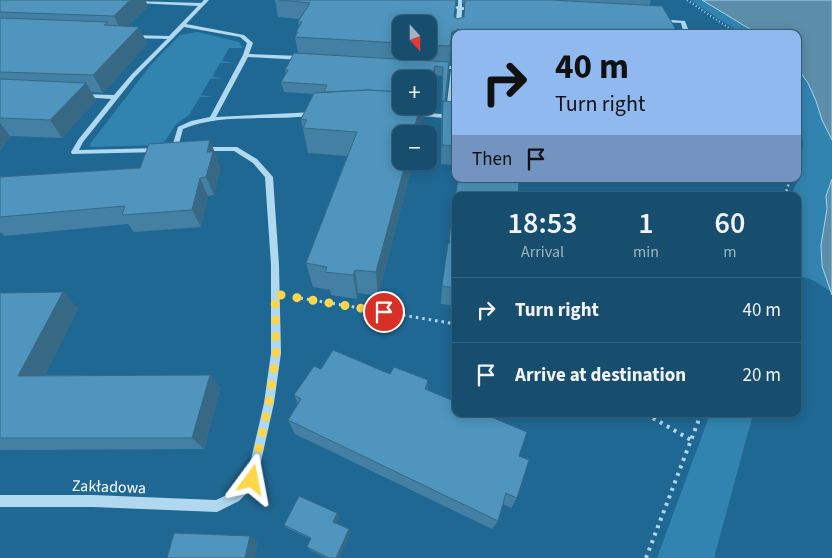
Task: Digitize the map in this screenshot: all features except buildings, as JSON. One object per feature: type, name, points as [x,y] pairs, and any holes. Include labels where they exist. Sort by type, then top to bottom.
[{"type":"street","points":[[184,149],[74,152],[80,141],[116,97],[169,37],[207,0]]},
{"type":"street","points":[[458,30],[460,0]]},
{"type":"street","points":[[132,2],[202,5]]},
{"type":"street","points":[[450,7],[479,9]]},
{"type":"street","points":[[654,20],[683,22],[686,30]]},
{"type":"street","points":[[182,25],[242,36],[250,43],[246,55],[212,120]]},
{"type":"street","points":[[129,36],[169,37]]},
{"type":"street","points":[[246,55],[309,58]]},
{"type":"street","points":[[435,66],[452,68]]},
{"type":"street","points":[[175,149],[180,128],[192,122],[320,114]]},
{"type":"street","points":[[420,115],[452,117]]},
{"type":"street","points":[[192,149],[235,149],[255,161],[269,177],[275,294]]},
{"type":"street","name":"Zakładowa","points":[[0,501],[93,501],[217,506],[235,497],[252,480],[269,403],[276,353],[275,294]]},
{"type":"lane","points":[[77,95],[116,97]]},
{"type":"path","points":[[687,0],[732,30]]},
{"type":"path","points":[[275,294],[452,323]]},
{"type":"path","points":[[651,417],[691,440]]},
{"type":"path","points":[[646,558],[700,417]]},
{"type":"shaded area","points":[[690,0],[702,0],[751,30],[736,30]]},
{"type":"shaded area","points":[[702,0],[832,0],[832,140],[808,83],[801,73],[801,30],[751,30]]},
{"type":"shaded area","points":[[198,32],[239,42],[243,48],[229,48],[222,61],[234,63],[220,63],[212,77],[224,78],[210,79],[201,95],[214,97],[200,97],[189,115],[176,124],[165,141],[159,145],[91,147],[90,144],[150,66],[180,35]]},
{"type":"shaded area","points":[[801,73],[808,83],[832,140],[832,179],[826,196],[827,209],[821,245],[822,266],[831,292],[812,279],[801,277],[801,192],[793,192],[797,182],[801,182],[803,147]]},
{"type":"shaded area","points":[[832,179],[832,295],[822,266],[821,245],[827,209],[826,196]]},
{"type":"shaded area","points":[[709,417],[752,417],[714,558],[657,558]]},
{"type":"route","points":[[252,480],[269,403],[276,353],[275,294],[384,312]]}]
